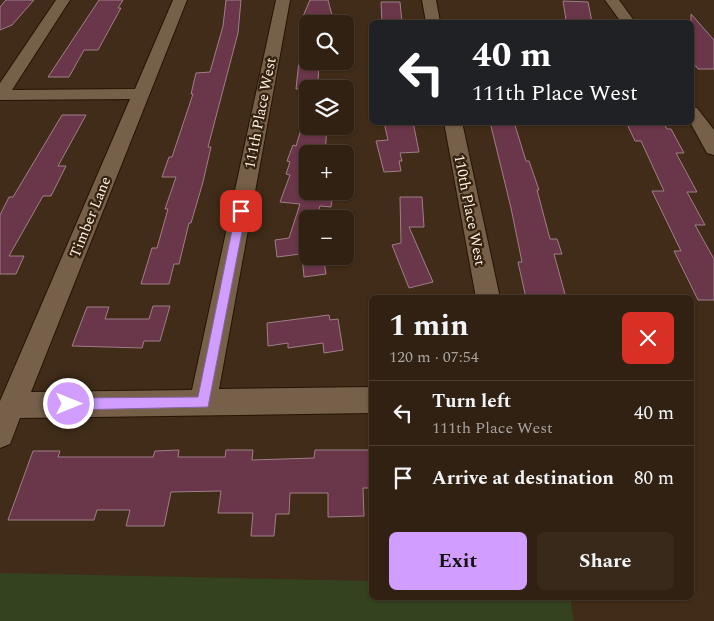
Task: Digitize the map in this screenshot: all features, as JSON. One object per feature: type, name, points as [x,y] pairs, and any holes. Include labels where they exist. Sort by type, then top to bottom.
[{"type":"street","points":[[0,95],[63,0]]},
{"type":"street","name":"Timber Lane","points":[[0,434],[180,0]]},
{"type":"street","name":"111th Place West","points":[[203,403],[283,0]]},
{"type":"street","points":[[428,0],[433,20]]},
{"type":"street","points":[[612,0],[627,20]]},
{"type":"street","points":[[0,95],[141,94]]},
{"type":"street","points":[[694,116],[705,130],[714,148]]},
{"type":"street","name":"110th Place West","points":[[454,125],[487,295]]},
{"type":"street","points":[[12,404],[369,400]]},
{"type":"green space","points":[[0,573],[369,581],[369,600],[570,600],[574,621],[0,621]]},
{"type":"building","points":[[6,0],[34,0],[12,25],[0,30],[0,7]]},
{"type":"building","points":[[99,0],[123,0],[118,8],[121,8],[98,50],[84,50],[69,77],[48,77]]},
{"type":"building","points":[[226,0],[241,0],[238,33],[208,147],[211,147],[203,182],[191,223],[189,223],[179,264],[174,264],[169,284],[141,284],[152,248],[157,248],[168,209],[165,209],[176,177],[162,177],[169,157],[172,157],[193,94],[191,94],[196,73],[210,72],[223,26]]},
{"type":"building","points":[[310,0],[328,0],[332,15],[304,15]]},
{"type":"building","points":[[563,1],[588,2],[592,20],[566,20]]},
{"type":"building","points":[[381,2],[400,2],[402,20],[382,20]]},
{"type":"building","points":[[691,14],[714,40],[714,69],[698,69],[694,66],[694,20],[691,20]]},
{"type":"building","points":[[299,61],[299,70],[319,70],[318,80],[299,80],[299,89],[296,89]]},
{"type":"building","points":[[62,115],[86,115],[58,166],[66,166],[51,196],[43,196],[9,256],[24,256],[16,274],[0,274],[0,215],[9,197],[13,197]]},
{"type":"building","points":[[385,125],[414,125],[419,152],[400,153],[402,161],[399,161],[401,171],[384,172],[376,141],[388,140]]},
{"type":"building","points":[[491,125],[515,125],[526,161],[529,161],[539,190],[537,190],[550,239],[557,239],[562,254],[554,254],[565,295],[525,295],[518,262],[522,262]]},
{"type":"building","points":[[627,125],[665,125],[667,129],[671,129],[684,153],[676,153],[697,192],[687,192],[705,225],[695,225],[714,259],[714,300],[698,300],[674,251],[681,251],[652,191],[664,191],[641,141],[635,141]]},
{"type":"building","points":[[299,135],[326,135],[326,145],[299,145],[299,200],[332,200],[331,207],[320,206],[319,210],[299,210],[299,254],[277,257],[275,240],[289,238],[300,204],[280,202],[290,175],[286,174],[290,162],[287,161],[293,145],[296,146]]},
{"type":"building","points":[[400,197],[422,197],[424,227],[409,227],[433,282],[409,288],[392,245],[401,243]]},
{"type":"building","points":[[303,265],[324,265],[326,274],[304,277]]},
{"type":"building","points":[[153,306],[170,306],[160,341],[144,341],[142,348],[72,346],[87,307],[109,307],[105,319],[149,319]]},
{"type":"building","points":[[329,315],[330,320],[338,319],[343,350],[324,353],[323,343],[288,348],[288,343],[268,346],[267,323]]},
{"type":"building","points":[[179,450],[178,457],[225,457],[226,450],[253,450],[252,460],[314,458],[315,450],[369,450],[369,488],[363,488],[364,516],[328,517],[328,493],[290,493],[289,514],[276,514],[274,536],[251,536],[253,513],[218,513],[221,491],[171,492],[164,526],[126,526],[130,510],[97,510],[94,520],[8,520],[33,451],[60,451],[58,457],[153,457],[155,451]]},
{"type":"route","points":[[69,404],[203,403],[241,211]]}]
